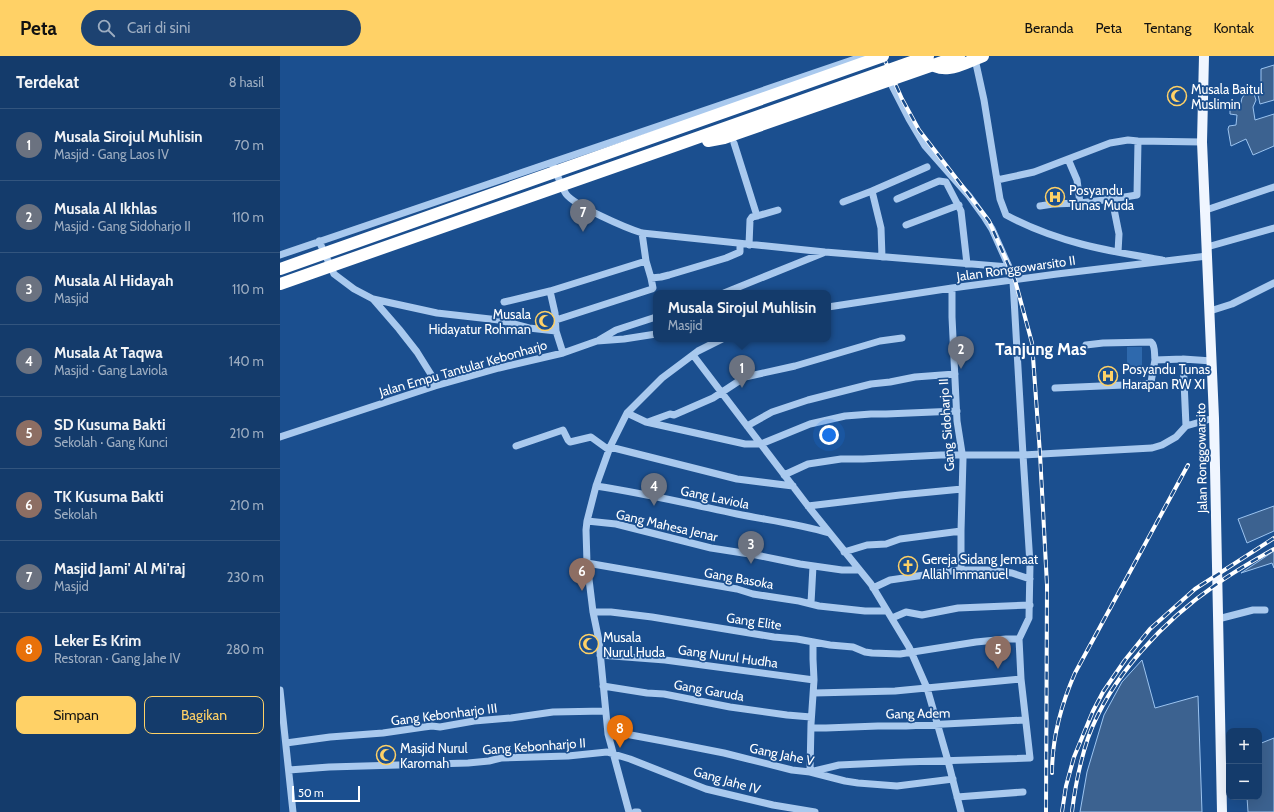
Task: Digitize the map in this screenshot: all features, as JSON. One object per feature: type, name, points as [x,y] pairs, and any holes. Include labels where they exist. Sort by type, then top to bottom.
[{"type":"highway","points":[[280,269],[883,56]]},
{"type":"highway","points":[[921,56],[934,67],[945,69],[979,57]]},
{"type":"highway","points":[[280,284],[928,56]]},
{"type":"highway","points":[[672,147],[724,138],[960,56]]},
{"type":"main road","name":"Jalan Ronggowarsito","points":[[1204,56],[1202,142],[1214,418],[1222,812]]},
{"type":"street","points":[[280,255],[864,56]]},
{"type":"street","points":[[979,57],[984,100],[1000,199],[1006,215],[1064,240],[1118,252],[1170,261]]},
{"type":"street","points":[[813,642],[814,693],[811,717],[810,772],[839,765],[1030,758],[1021,679],[1019,639],[1029,618],[1030,579],[1013,280],[1009,267],[992,229],[969,196],[925,146],[889,80]]},
{"type":"street","points":[[997,180],[1034,172],[1110,143],[1128,140],[1138,142],[1202,142]]},
{"type":"street","points":[[1040,206],[1080,203],[1137,195],[1138,142]]},
{"type":"street","points":[[734,143],[757,216]]},
{"type":"street","points":[[1068,159],[1077,180],[1080,203]]},
{"type":"street","points":[[552,163],[566,194],[584,207],[630,229],[642,233],[749,245],[1009,267]]},
{"type":"street","points":[[843,202],[927,167]]},
{"type":"street","points":[[897,199],[934,182],[946,182],[959,205],[963,223],[967,264]]},
{"type":"street","points":[[1206,210],[1274,187]]},
{"type":"street","points":[[872,191],[881,228],[882,257]]},
{"type":"street","points":[[1112,198],[1119,234],[1118,252]]},
{"type":"street","points":[[906,225],[959,205]]},
{"type":"street","points":[[749,245],[750,220],[752,217],[778,210]]},
{"type":"street","name":"Jalan Ronggowarsito II","points":[[831,307],[952,288],[1170,261],[1207,252],[1274,228]]},
{"type":"street","points":[[556,320],[653,288],[646,261],[642,233]]},
{"type":"street","points":[[319,241],[334,274],[354,289],[373,299],[437,313],[499,320],[529,328],[556,331]]},
{"type":"street","points":[[650,278],[661,277],[726,258],[740,252],[740,244]]},
{"type":"street","points":[[731,290],[825,252]]},
{"type":"street","points":[[504,302],[550,291],[646,261]]},
{"type":"street","points":[[1210,311],[1232,304],[1274,283]]},
{"type":"street","name":"Gang Sidoharjo II","points":[[952,288],[956,411],[962,455],[962,570]]},
{"type":"street","points":[[550,291],[556,313],[556,331],[563,353]]},
{"type":"street","points":[[373,299],[417,352],[432,376],[435,386]]},
{"type":"street","points":[[597,341],[616,330],[653,318]]},
{"type":"street","name":"Jalan Empu Tantular Kebonharjo","points":[[280,437],[435,386],[499,368],[563,353],[597,341],[653,334]]},
{"type":"street","points":[[646,422],[659,419],[670,414],[673,415],[713,398],[745,377],[795,366],[880,341],[902,338]]},
{"type":"street","points":[[629,812],[608,734],[599,641],[593,612],[587,563],[587,521],[596,486],[610,448],[627,413],[662,378],[693,355],[717,342]]},
{"type":"street","points":[[1056,388],[1147,384],[1151,382],[1155,360],[1154,348],[1151,342],[1103,343],[1086,345]]},
{"type":"street","points":[[693,355],[829,534],[873,588],[892,618],[912,653],[927,688],[961,812]]},
{"type":"street","points":[[1183,359],[1186,426]]},
{"type":"street","points":[[1155,360],[1183,359],[1212,361]]},
{"type":"street","points":[[747,426],[772,412],[808,400],[871,384],[916,377],[955,374]]},
{"type":"street","points":[[627,413],[646,422],[745,444],[761,444],[810,424],[845,416],[956,411]]},
{"type":"street","points":[[784,475],[808,464],[841,460],[962,455],[1023,455],[1152,448],[1162,445],[1176,437],[1186,426],[1214,418]]},
{"type":"street","points":[[516,446],[563,430],[570,442],[591,437],[610,448],[737,479],[793,486]]},
{"type":"street","name":"Gang Laviola","points":[[596,486],[623,490],[771,521],[813,528],[829,534]]},
{"type":"street","points":[[808,506],[962,489]]},
{"type":"street","name":"Gang Mahesa Jenar","points":[[587,521],[616,524],[711,548],[813,566],[842,570],[859,570]]},
{"type":"street","points":[[844,552],[862,546],[886,544],[900,539],[961,531]]},
{"type":"street","name":"Gang Basoka","points":[[587,563],[811,603],[819,606],[865,611],[887,611]]},
{"type":"street","points":[[811,603],[813,566]]},
{"type":"street","points":[[873,588],[890,580],[962,570],[987,570],[1012,573],[1030,579]]},
{"type":"street","points":[[892,618],[906,612],[924,614],[958,608],[1030,605]]},
{"type":"street","points":[[1218,619],[1253,610],[1265,610]]},
{"type":"street","name":"Gang Elite","points":[[593,612],[611,612],[652,617],[774,637],[853,647],[872,653],[912,653],[998,640],[1019,639]]},
{"type":"street","name":"Gang Nurul Hudha","points":[[600,655],[665,660],[814,680]]},
{"type":"street","points":[[814,693],[855,693],[1021,679]]},
{"type":"street","name":"Gang Garuda","points":[[603,686],[811,717]]},
{"type":"street","points":[[280,690],[293,812]]},
{"type":"street","name":"Gang Kebonharjo III","points":[[286,743],[330,737],[383,733],[432,726],[440,727],[474,721],[511,718],[553,712],[605,711]]},
{"type":"street","name":"Gang Adem","points":[[811,728],[938,725],[1025,720]]},
{"type":"street","name":"Gang Jahe V","points":[[608,734],[620,733],[724,753],[792,770],[810,772],[846,781],[897,786],[953,779]]},
{"type":"street","name":"Gang Kebonharjo II","points":[[289,770],[329,767],[468,763],[501,758],[568,756],[607,752],[613,754]]},
{"type":"street","name":"Gang Jahe IV","points":[[613,754],[630,759],[706,789],[773,805],[815,812]]},
{"type":"street","points":[[957,797],[1024,792]]},
{"type":"shaded area","points":[[1274,65],[1274,100],[1260,104],[1257,90],[1261,87],[1261,69]]},
{"type":"shaded area","points":[[1247,91],[1253,91],[1256,100],[1253,107],[1255,120],[1274,114],[1274,146],[1253,155],[1246,139],[1231,146],[1228,129],[1229,126],[1236,125],[1237,115],[1230,114],[1230,109],[1240,107],[1242,98]]},
{"type":"shaded area","points":[[1127,347],[1142,347],[1142,366],[1127,366]]},
{"type":"shaded area","points":[[1274,506],[1274,531],[1247,543],[1238,519]]},
{"type":"shaded area","points":[[1274,551],[1274,568],[1272,563],[1241,573]]},
{"type":"shaded area","points":[[1142,660],[1155,708],[1198,696],[1202,812],[1080,812],[1087,772],[1104,715],[1122,682]]},
{"type":"shaded area","points":[[1274,738],[1274,812],[1248,812],[1247,800],[1262,800],[1262,743]]},
{"type":"railway","points":[[883,56],[902,99],[919,130],[989,221],[1015,280],[1032,343],[1047,585],[1046,812]]},
{"type":"railway","points":[[1052,773],[1052,760],[1058,722],[1075,673],[1188,465]]},
{"type":"railway","points":[[1062,812],[1066,786],[1074,757],[1093,711],[1103,692],[1125,660],[1150,629],[1195,589],[1274,538]]},
{"type":"railway","points":[[1072,812],[1078,775],[1088,738],[1110,693],[1125,672],[1159,632],[1197,598],[1245,566],[1274,549]]},
{"type":"place","name":"Musala Baitul Muslimin","points":[[1177,96]]},
{"type":"place","name":"Posyandu Tunas Muda","points":[[1055,197]]},
{"type":"place","name":"Masjid Jami' Al Mi'raj","points":[[583,232]]},
{"type":"place","name":"Musala Hidayatur Rohman","points":[[545,321]]},
{"type":"place","name":"Musala Al Ikhlas","points":[[961,369]]},
{"type":"place","name":"Posyandu Tunas Harapan RW XI","points":[[1108,376]]},
{"type":"place","name":"Musala Sirojul Muhlisin","points":[[742,388]]},
{"type":"place","name":"Musala At Taqwa","points":[[654,506]]},
{"type":"place","name":"Musala Al Hidayah","points":[[751,564]]},
{"type":"place","name":"Gereja Sidang Jemaat Allah Immanuel","points":[[908,566]]},
{"type":"place","name":"TK Kusuma Bakti","points":[[582,591]]},
{"type":"place","name":"Musala Nurul Huda","points":[[589,644]]},
{"type":"place","name":"SD Kusuma Bakti","points":[[998,669]]},
{"type":"place","name":"Leker Es Krim","points":[[620,748]]},
{"type":"place","name":"Masjid Nurul Karomah","points":[[386,755]]},
{"type":"district","name":"Tanjung Mas","points":[[1041,349]]}]
